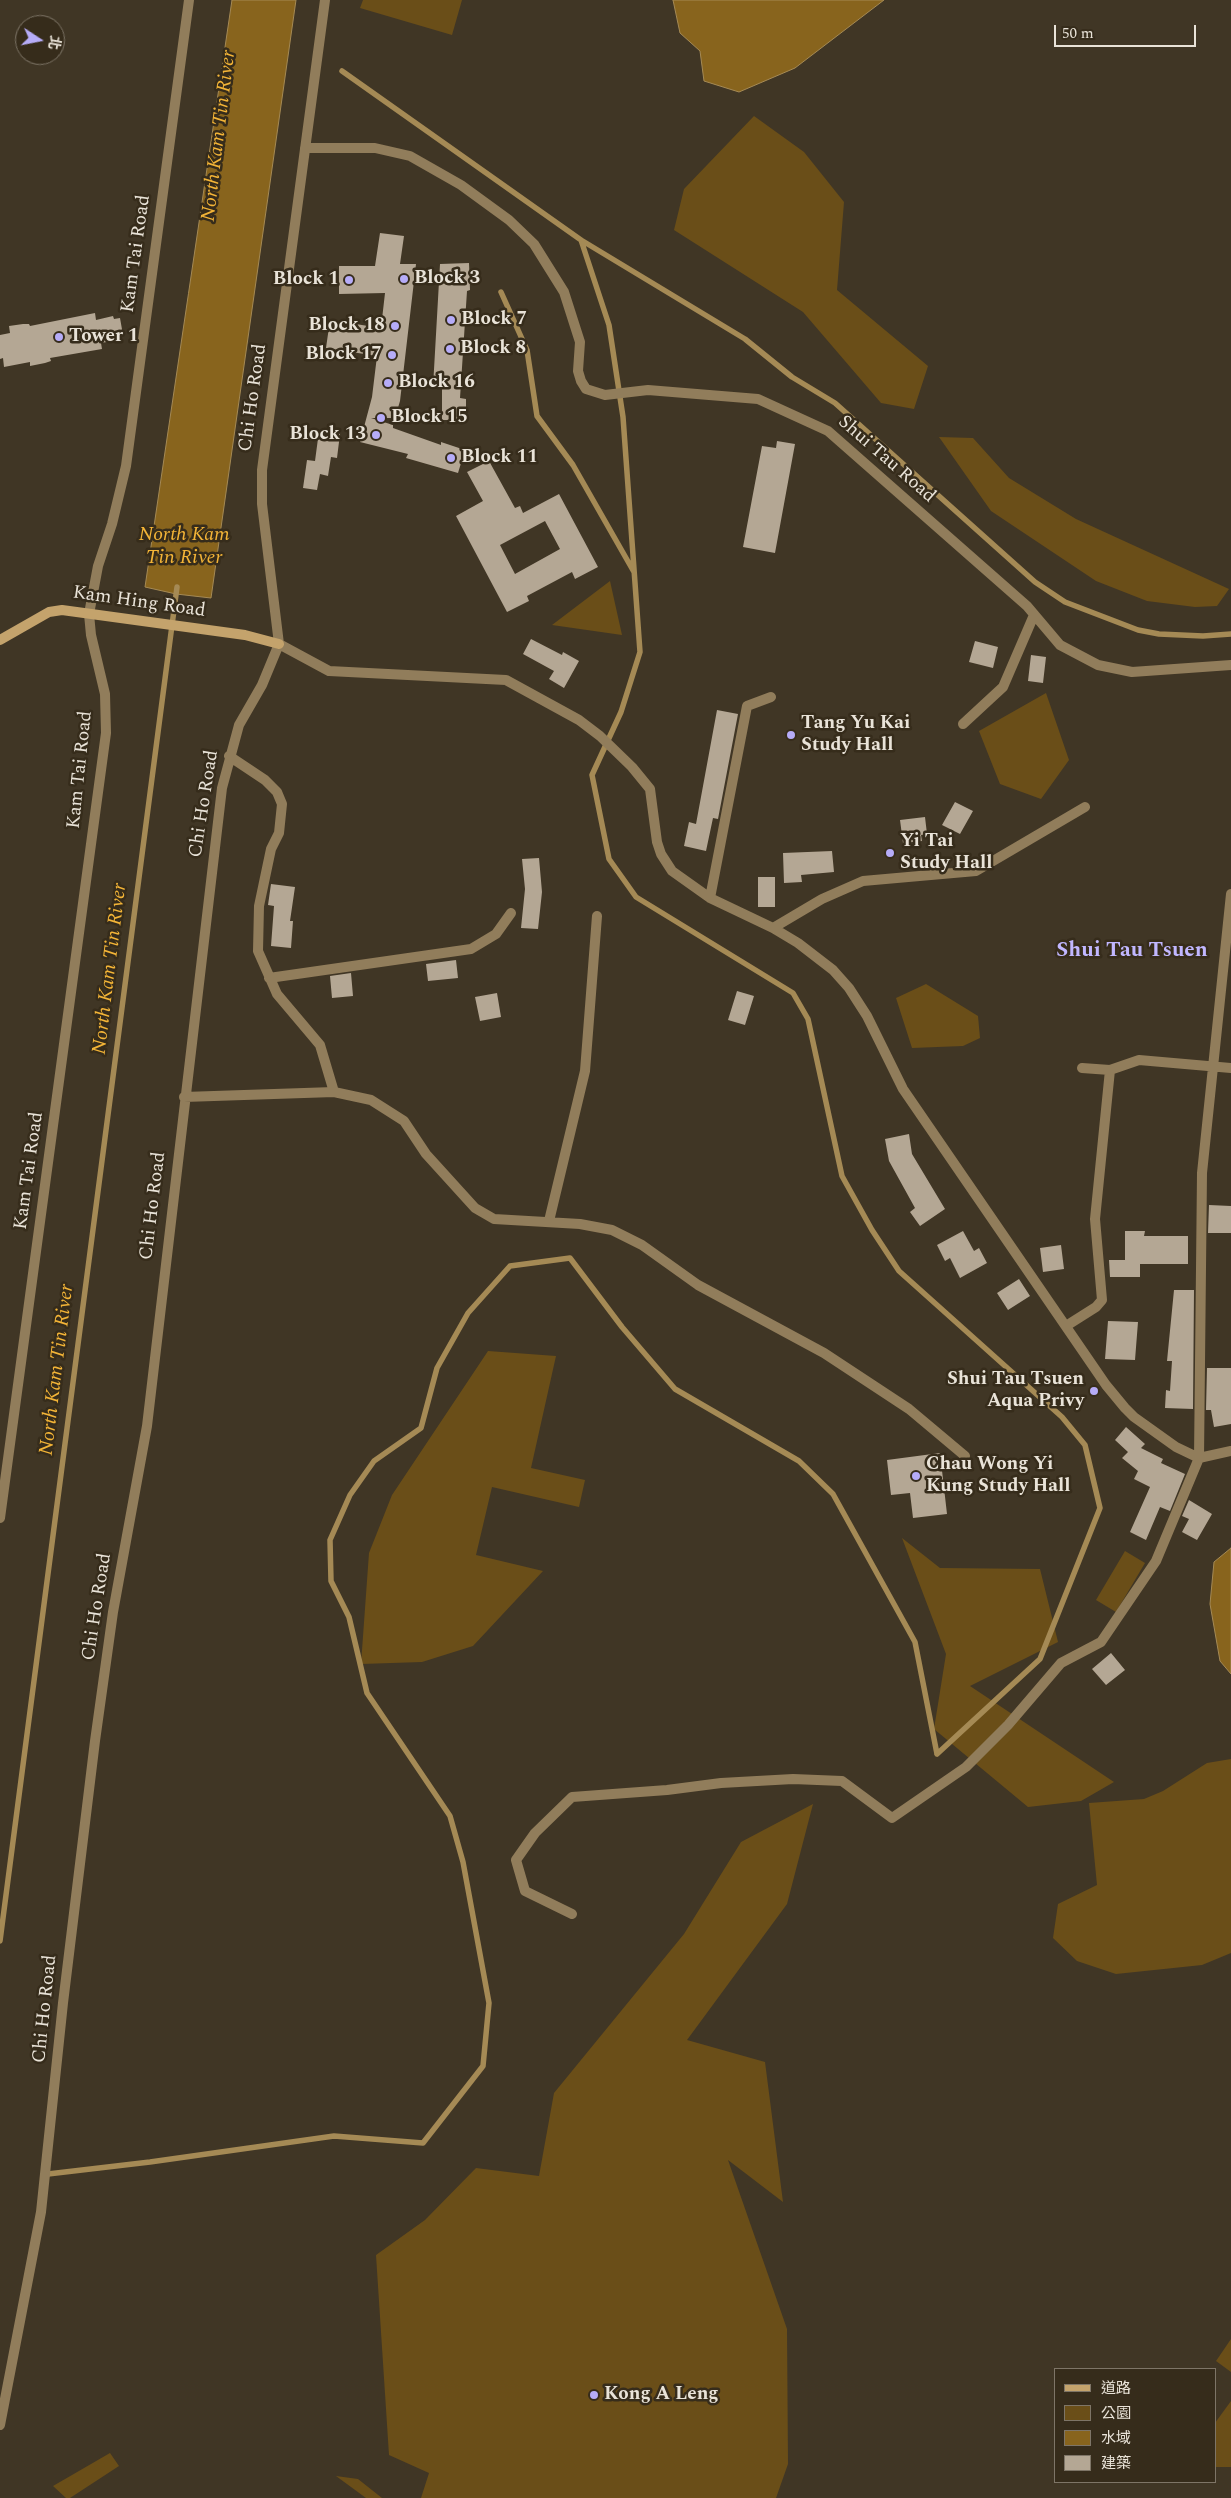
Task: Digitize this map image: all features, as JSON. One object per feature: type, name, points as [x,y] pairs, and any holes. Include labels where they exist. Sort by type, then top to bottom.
[{"type":"street","name":"Kam Tai Road","points":[[0,1518],[106,733],[105,694],[91,635],[89,614],[98,566],[112,524],[126,466],[189,0]]},
{"type":"street","name":"Chi Ho Road","points":[[0,2425],[41,2212],[63,2003],[95,1741],[113,1612],[147,1426],[184,1097],[222,788],[238,725],[262,685],[279,644],[262,504],[262,470],[325,0]]},
{"type":"street","name":"Shui Tau Road","points":[[305,148],[368,148],[405,154],[447,176],[509,220],[534,244],[564,292],[580,342],[578,371],[581,381],[586,388],[605,395],[648,390],[758,399],[828,431],[1034,615],[1060,645],[1098,665],[1132,672],[1231,665]]},
{"type":"street","name":"Kam Hing Road","points":[[0,640],[49,612],[62,610],[245,635],[279,644]]},
{"type":"street","points":[[963,724],[1003,687],[1034,615]]},
{"type":"street","points":[[279,644],[329,671],[506,680],[579,720],[600,736],[632,767],[650,788],[657,842],[666,863],[684,882],[710,898],[773,928],[825,963],[849,988],[867,1016],[904,1089],[1106,1385],[1134,1417],[1176,1447],[1199,1458],[1231,1451]]},
{"type":"street","points":[[710,898],[747,706],[771,697]]},
{"type":"street","points":[[229,756],[265,780],[277,792],[282,804],[279,834],[271,849],[259,906],[258,951],[276,994],[320,1045],[334,1092]]},
{"type":"street","points":[[773,928],[822,899],[863,881],[976,871],[1085,807]]},
{"type":"street","points":[[572,1914],[525,1891],[516,1860],[535,1833],[572,1797],[739,1782],[793,1779],[842,1781],[892,1818],[966,1767],[1008,1725],[1061,1663],[1101,1642],[1156,1561],[1199,1458],[1202,1173],[1231,894]]},
{"type":"street","points":[[269,978],[471,949],[496,934],[511,913]]},
{"type":"street","points":[[549,1221],[585,1071],[597,916]]},
{"type":"street","points":[[1082,1068],[1110,1070],[1139,1060],[1231,1068]]},
{"type":"street","points":[[1066,1326],[1096,1307],[1102,1300],[1094,1219],[1110,1070]]},
{"type":"street","points":[[184,1097],[334,1092],[371,1100],[404,1121],[426,1154],[475,1208],[494,1219],[549,1221],[612,1230],[642,1244],[698,1285],[824,1353],[901,1404],[965,1456]]},
{"type":"green space","points":[[363,0],[462,0],[452,35],[360,8]]},
{"type":"green space","points":[[754,116],[804,152],[844,202],[837,290],[928,366],[914,409],[881,403],[803,312],[674,230],[684,189]]},
{"type":"green space","points":[[939,437],[973,438],[1009,478],[1076,519],[1229,589],[1217,606],[1195,607],[1147,601],[1096,581],[991,511]]},
{"type":"green space","points":[[610,581],[622,635],[552,625]]},
{"type":"green space","points":[[1046,693],[1069,760],[1041,799],[1000,784],[979,731]]},
{"type":"green space","points":[[926,984],[978,1016],[980,1038],[963,1046],[912,1048],[896,998]]},
{"type":"green space","points":[[488,1351],[556,1356],[531,1468],[585,1480],[579,1507],[492,1487],[476,1555],[543,1571],[473,1646],[422,1662],[361,1664],[369,1553],[392,1495]]},
{"type":"green space","points":[[902,1538],[940,1568],[1040,1569],[1058,1642],[970,1686],[1114,1782],[1081,1801],[1028,1807],[934,1729],[946,1654]]},
{"type":"green space","points":[[1125,1551],[1145,1563],[1116,1612],[1096,1600]]},
{"type":"green space","points":[[1231,1759],[1231,1953],[1202,1965],[1116,1974],[1077,1961],[1053,1938],[1058,1904],[1097,1885],[1089,1803],[1144,1799],[1163,1791],[1207,1763]]},
{"type":"green space","points":[[813,1804],[787,1904],[687,2040],[765,2062],[783,2202],[728,2160],[787,2329],[788,2464],[776,2498],[421,2498],[429,2473],[389,2455],[376,2255],[425,2220],[476,2168],[539,2176],[554,2093],[684,1934],[741,1842]]},
{"type":"green space","points":[[1231,2339],[1231,2372],[1216,2361]]},
{"type":"green space","points":[[1231,2401],[1231,2467],[1216,2467],[1216,2422]]},
{"type":"green space","points":[[110,2453],[119,2466],[70,2498],[66,2498],[53,2486]]},
{"type":"green space","points":[[336,2476],[358,2479],[382,2498],[366,2498]]},
{"type":"water","name":"North Kam Tin River","points":[[232,0],[296,0],[211,598],[176,594],[145,587]]},
{"type":"water","points":[[673,0],[884,0],[795,68],[739,92],[704,81],[700,51],[680,33]]},
{"type":"water","points":[[1231,1548],[1231,1674],[1220,1661],[1210,1604],[1214,1562]]},
{"type":"building","points":[[380,233],[404,236],[400,264],[416,264],[400,401],[395,418],[371,418],[441,445],[441,442],[465,450],[458,473],[406,458],[408,454],[360,442],[372,397],[377,356],[326,348],[330,320],[381,328],[385,293],[339,294],[339,266],[375,266]]},
{"type":"building","points":[[469,263],[470,290],[467,291],[460,398],[466,399],[466,420],[442,420],[442,388],[433,387],[440,264]]},
{"type":"building","name":"Tower 1","points":[[95,313],[96,320],[113,316],[114,319],[120,318],[123,335],[117,336],[118,340],[101,343],[102,349],[50,358],[51,361],[30,366],[30,362],[4,367],[3,358],[0,359],[0,335],[10,333],[9,326],[29,324],[30,326]]},
{"type":"building","points":[[319,431],[340,434],[337,458],[331,457],[328,476],[320,474],[317,490],[303,488],[307,460],[315,461]]},
{"type":"building","points":[[777,441],[795,444],[775,553],[743,547],[762,446],[776,448]]},
{"type":"building","points":[[489,461],[515,508],[520,506],[523,513],[559,494],[598,567],[575,579],[572,572],[527,596],[529,601],[507,612],[456,516],[483,501],[467,472]],"holes":[[[545,521],[560,549],[515,574],[500,545]]]},
{"type":"building","points":[[531,639],[562,655],[563,652],[579,661],[564,688],[549,679],[554,671],[523,654]]},
{"type":"building","points":[[975,641],[998,647],[993,668],[969,662]]},
{"type":"building","points":[[1031,655],[1046,657],[1043,683],[1028,681]]},
{"type":"building","points":[[717,710],[738,714],[718,819],[713,818],[706,851],[684,846],[689,822],[696,824]]},
{"type":"building","points":[[955,802],[973,811],[960,834],[942,825]]},
{"type":"building","points":[[925,817],[927,834],[921,835],[922,841],[903,843],[900,820]]},
{"type":"building","points":[[832,851],[834,872],[801,875],[802,882],[784,883],[783,853]]},
{"type":"building","points":[[539,858],[542,892],[538,929],[521,928],[525,889],[522,859]]},
{"type":"building","points":[[758,877],[775,877],[775,907],[758,907]]},
{"type":"building","points":[[271,884],[295,887],[290,921],[293,921],[291,948],[271,946],[274,906],[268,905]]},
{"type":"building","points":[[456,960],[458,978],[428,981],[426,964]]},
{"type":"building","points":[[351,973],[353,996],[332,998],[330,976]]},
{"type":"building","points":[[737,991],[754,996],[745,1025],[728,1020]]},
{"type":"building","points":[[497,993],[501,1017],[480,1021],[475,997]]},
{"type":"building","points":[[909,1134],[912,1154],[945,1209],[920,1226],[910,1212],[915,1208],[889,1161],[885,1139]]},
{"type":"building","points":[[1209,1205],[1231,1206],[1231,1233],[1208,1233]]},
{"type":"building","points":[[963,1231],[974,1251],[979,1248],[987,1263],[960,1278],[950,1258],[945,1261],[937,1245]]},
{"type":"building","points":[[1125,1231],[1145,1231],[1144,1236],[1188,1236],[1188,1264],[1140,1264],[1140,1277],[1110,1277],[1109,1260],[1125,1260]]},
{"type":"building","points":[[1061,1245],[1064,1269],[1043,1272],[1040,1248]]},
{"type":"building","points":[[1019,1279],[1030,1296],[1008,1310],[997,1293]]},
{"type":"building","points":[[1174,1290],[1194,1290],[1193,1409],[1165,1408],[1166,1390],[1170,1391],[1172,1361],[1167,1361]]},
{"type":"building","points":[[1108,1321],[1138,1322],[1135,1360],[1105,1359]]},
{"type":"building","points":[[1207,1368],[1231,1368],[1231,1424],[1214,1427],[1211,1410],[1206,1410]]},
{"type":"building","points":[[1126,1427],[1145,1444],[1141,1448],[1163,1459],[1161,1463],[1185,1474],[1170,1511],[1160,1507],[1146,1540],[1130,1532],[1150,1487],[1134,1479],[1138,1471],[1122,1458],[1128,1452],[1115,1440]]},
{"type":"building","name":"Chau Wong Yi Kung Study Hall","points":[[940,1453],[947,1514],[913,1518],[910,1493],[891,1495],[887,1460]]},
{"type":"building","points":[[1189,1500],[1212,1514],[1197,1540],[1182,1532],[1189,1519],[1182,1516]]},
{"type":"building","points":[[1111,1653],[1125,1670],[1106,1685],[1092,1669]]},
{"type":"waterway","points":[[342,71],[581,240],[745,339],[792,377],[835,403],[1035,582],[1065,602],[1138,630],[1159,634],[1203,636],[1231,634]]},
{"type":"waterway","points":[[581,240],[609,325],[623,417],[640,652],[621,712],[592,775],[609,859],[636,897],[793,993],[808,1019],[842,1176],[872,1230],[899,1271],[1062,1417],[1085,1445],[1100,1508],[1040,1659],[937,1754]]},
{"type":"waterway","points":[[501,292],[527,350],[537,416],[573,465],[634,572]]},
{"type":"waterway","name":"North Kam Tin River","points":[[0,1941],[177,587]]},
{"type":"waterway","points":[[48,2174],[150,2162],[334,2136],[423,2143],[483,2066],[489,2003],[463,1862],[450,1816],[367,1693],[349,1617],[331,1581],[330,1540],[350,1495],[374,1461],[421,1428],[437,1368],[468,1313],[510,1266],[570,1258],[622,1327],[675,1389],[799,1461],[833,1494],[915,1642],[937,1754]]},
{"type":"place","name":"Block 3","points":[[404,279]]},
{"type":"place","name":"Block 1","points":[[349,280]]},
{"type":"place","name":"Block 7","points":[[451,320]]},
{"type":"place","name":"Block 18","points":[[395,326]]},
{"type":"place","name":"Tower 1","points":[[59,337]]},
{"type":"place","name":"Block 8","points":[[450,349]]},
{"type":"place","name":"Block 17","points":[[392,355]]},
{"type":"place","name":"Block 16","points":[[388,383]]},
{"type":"place","name":"Block 15","points":[[381,418]]},
{"type":"place","name":"Block 13","points":[[376,435]]},
{"type":"place","name":"Block 11","points":[[451,458]]},
{"type":"place","name":"Tang Yu Kai Study Hall","points":[[791,735]]},
{"type":"place","name":"Yi Tai Study Hall","points":[[890,853]]},
{"type":"place","name":"Shui Tau Tsuen Aqua Privy","points":[[1094,1391]]},
{"type":"place","name":"Chau Wong Yi Kung Study Hall","points":[[916,1476]]},
{"type":"place","name":"Kong A Leng","points":[[594,2395]]},
{"type":"district","name":"Shui Tau Tsuen","points":[[1132,952]]}]
